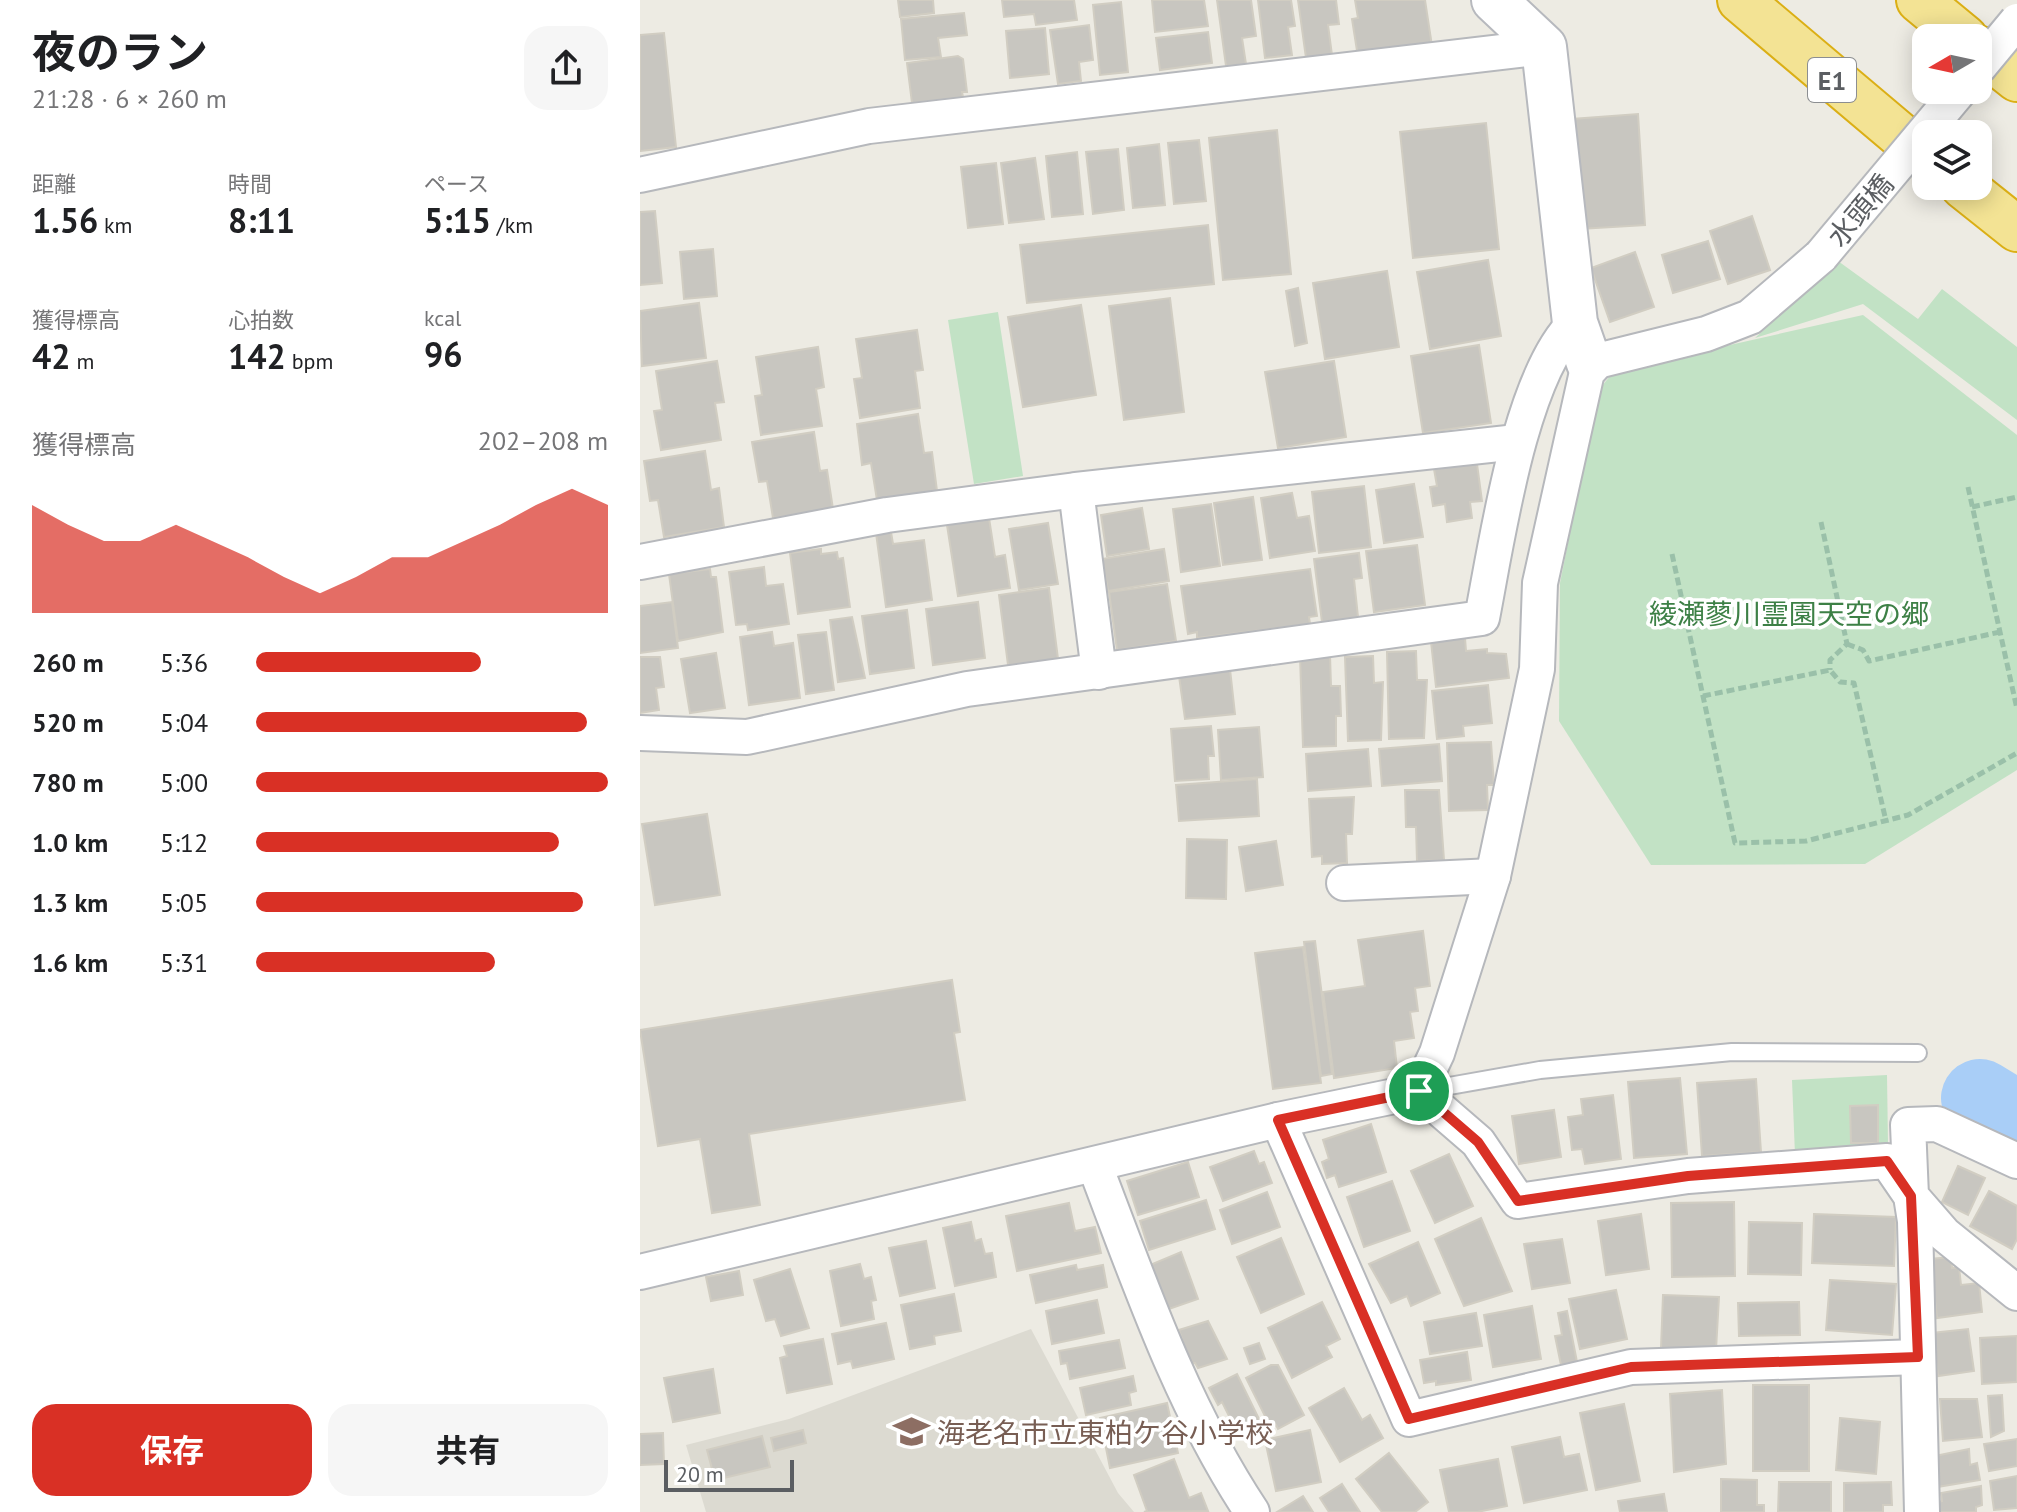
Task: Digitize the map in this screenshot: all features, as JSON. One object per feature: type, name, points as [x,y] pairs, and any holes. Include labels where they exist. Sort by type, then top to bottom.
[{"type":"highway","name":"E1","points":[[1740,0],[1912,145]]},
{"type":"highway","points":[[1919,0],[1948,24]]},
{"type":"highway","points":[[1992,59],[2017,79]]},
{"type":"highway","points":[[1981,200],[2017,229]]},
{"type":"street","points":[[1419,1091],[1437,1053],[1493,876],[1537,669],[1540,583],[1589,363],[1575,323],[1544,47],[1494,0]]},
{"type":"street","points":[[1992,51],[2017,21]]},
{"type":"street","points":[[640,175],[869,126],[1544,47]]},
{"type":"street","name":"水頭橋","points":[[1589,363],[1706,334],[1750,317],[1821,256],[1948,104]]},
{"type":"street","points":[[640,733],[747,737],[967,689],[1482,618],[1517,442],[1558,339],[1575,323]]},
{"type":"street","points":[[640,562],[887,515],[1076,490],[1517,442]]},
{"type":"street","points":[[1076,490],[1099,672]]},
{"type":"street","points":[[1344,883],[1493,876]]},
{"type":"street","points":[[640,1272],[1278,1120],[1419,1091]]},
{"type":"street","points":[[1419,1091],[1478,1142],[1518,1201],[1688,1176],[1887,1161],[1911,1196],[1944,1234],[2017,1293]]},
{"type":"street","points":[[1278,1120],[1409,1419],[1631,1367],[1918,1357]]},
{"type":"street","points":[[1922,1512],[1916,1233],[1908,1125],[1937,1124],[2017,1161]]},
{"type":"street","points":[[1095,1166],[1161,1335],[1222,1467],[1252,1512]]},
{"type":"lane","points":[[1419,1091],[1540,1070],[1732,1052],[1918,1053]]},
{"type":"path","points":[[1968,487],[2017,709]]},
{"type":"path","points":[[1972,507],[2017,497]]},
{"type":"path","points":[[1821,522],[1847,644]]},
{"type":"path","points":[[1672,554],[1735,843],[1806,841],[1908,815],[2017,753]]},
{"type":"path","points":[[1847,644],[1863,650],[1869,661],[2000,632]]},
{"type":"path","points":[[1847,644],[1830,660],[1830,670],[1840,682],[1854,683],[1886,821]]},
{"type":"path","points":[[1703,696],[1830,670]]},
{"type":"shaded area","name":"海老名市立東柏ケ谷小学校","points":[[1031,1329],[1118,1493],[1134,1512],[706,1512],[686,1445],[789,1419]]},
{"type":"green space","points":[[1838,261],[1918,319],[1942,289],[2017,347],[2017,420],[1863,304],[1755,338]]},
{"type":"green space","points":[[998,312],[1023,476],[974,484],[948,320]]},
{"type":"green space","name":"綾瀬蓼川霊園天空の郷","points":[[1863,315],[2017,435],[2017,770],[1865,864],[1651,865],[1559,721],[1560,583],[1598,391],[1614,371]]},
{"type":"green space","points":[[1887,1075],[1888,1144],[1869,1155],[1795,1155],[1792,1080]]},
{"type":"building","points":[[898,0],[933,0],[934,13],[900,17]]},
{"type":"building","points":[[1002,0],[1074,0],[1077,20],[1036,25],[1034,14],[1004,17]]},
{"type":"building","points":[[1152,0],[1204,0],[1208,26],[1155,32]]},
{"type":"building","points":[[1217,0],[1251,0],[1256,36],[1242,38],[1246,64],[1226,66]]},
{"type":"building","points":[[1258,0],[1291,0],[1295,26],[1288,27],[1292,55],[1265,58]]},
{"type":"building","points":[[1298,0],[1336,0],[1339,24],[1328,25],[1332,55],[1306,58]]},
{"type":"building","points":[[1355,0],[1425,0],[1432,46],[1358,57],[1352,19],[1358,18]]},
{"type":"building","points":[[1121,2],[1128,72],[1100,75],[1093,5]]},
{"type":"building","points":[[964,13],[967,35],[938,38],[941,57],[905,60],[901,19]]},
{"type":"building","points":[[1089,25],[1093,60],[1079,62],[1081,81],[1058,84],[1050,30]]},
{"type":"building","points":[[1045,28],[1049,74],[1010,78],[1006,31]]},
{"type":"building","points":[[1208,32],[1212,63],[1160,70],[1156,38]]},
{"type":"building","points":[[664,33],[676,147],[640,151],[640,35]]},
{"type":"building","points":[[958,56],[963,59],[967,92],[962,92],[963,97],[912,103],[907,63]]},
{"type":"building","points":[[1638,114],[1645,225],[1580,229],[1572,119]]},
{"type":"building","points":[[1486,123],[1499,249],[1413,258],[1400,132]]},
{"type":"building","points":[[1277,130],[1291,274],[1223,280],[1209,138]]},
{"type":"building","points":[[1199,140],[1206,201],[1174,204],[1168,143]]},
{"type":"building","points":[[1159,144],[1165,205],[1133,208],[1127,148]]},
{"type":"building","points":[[1118,149],[1124,210],[1093,214],[1086,152]]},
{"type":"building","points":[[1077,152],[1083,214],[1052,217],[1046,156]]},
{"type":"building","points":[[1035,158],[1044,219],[1009,223],[1001,163]]},
{"type":"building","points":[[996,163],[1003,224],[968,228],[961,167]]},
{"type":"building","points":[[655,211],[662,283],[640,285],[640,212]]},
{"type":"building","points":[[1752,216],[1770,270],[1728,284],[1710,231]]},
{"type":"building","points":[[1208,225],[1214,284],[1027,303],[1020,245]]},
{"type":"building","points":[[1708,241],[1720,279],[1673,293],[1662,255]]},
{"type":"building","points":[[713,249],[717,296],[684,299],[680,252]]},
{"type":"building","points":[[1635,252],[1654,307],[1610,322],[1591,268]]},
{"type":"building","points":[[1488,260],[1501,336],[1430,349],[1417,272]]},
{"type":"building","points":[[1387,271],[1399,347],[1325,359],[1313,283]]},
{"type":"building","points":[[1298,288],[1307,343],[1295,346],[1286,291]]},
{"type":"building","points":[[1170,298],[1184,412],[1124,420],[1109,306]]},
{"type":"building","points":[[699,303],[706,358],[642,366],[640,311]]},
{"type":"building","points":[[1081,305],[1096,395],[1023,407],[1008,317]]},
{"type":"building","points":[[917,330],[923,370],[915,371],[920,408],[860,418],[854,379],[862,378],[856,339]]},
{"type":"building","points":[[1479,345],[1491,423],[1423,433],[1411,356]]},
{"type":"building","points":[[818,347],[824,387],[816,389],[822,426],[761,435],[755,396],[762,395],[756,357]]},
{"type":"building","points":[[717,361],[724,402],[715,403],[721,440],[661,450],[654,411],[662,410],[656,371]]},
{"type":"building","points":[[1334,361],[1346,437],[1278,448],[1265,372]]},
{"type":"building","points":[[918,414],[924,453],[932,452],[937,491],[877,500],[871,463],[862,465],[857,424]]},
{"type":"building","points":[[814,432],[820,471],[827,470],[833,509],[773,518],[767,481],[759,482],[752,442]]},
{"type":"building","points":[[705,451],[711,490],[719,488],[724,527],[664,537],[658,500],[650,501],[644,461]]},
{"type":"building","points":[[1477,464],[1482,501],[1470,502],[1472,518],[1447,522],[1445,504],[1433,506],[1430,487],[1437,486],[1434,469]]},
{"type":"building","points":[[1414,484],[1423,537],[1384,543],[1376,490]]},
{"type":"building","points":[[1364,486],[1371,547],[1319,553],[1312,492]]},
{"type":"building","points":[[1292,493],[1297,518],[1309,516],[1315,551],[1270,558],[1261,498]]},
{"type":"building","points":[[1253,497],[1262,560],[1223,565],[1214,503]]},
{"type":"building","points":[[1211,504],[1220,566],[1181,572],[1173,509]]},
{"type":"building","points":[[1142,508],[1149,549],[1107,556],[1101,515]]},
{"type":"building","points":[[989,518],[995,557],[1005,555],[1010,588],[958,596],[947,525]]},
{"type":"building","points":[[1048,523],[1058,584],[1019,590],[1009,529]]},
{"type":"building","points":[[891,532],[893,544],[924,540],[932,600],[886,607],[876,533]]},
{"type":"building","points":[[1417,545],[1425,605],[1374,612],[1366,551]]},
{"type":"building","points":[[821,549],[821,554],[837,552],[838,559],[843,558],[850,607],[798,614],[790,553]]},
{"type":"building","points":[[1164,549],[1169,581],[1108,591],[1102,559]]},
{"type":"building","points":[[1359,553],[1362,578],[1354,579],[1358,617],[1322,622],[1314,559]]},
{"type":"building","points":[[764,567],[766,586],[783,584],[789,624],[748,630],[747,624],[736,625],[729,572]]},
{"type":"building","points":[[710,569],[711,577],[716,577],[723,632],[678,641],[669,574]]},
{"type":"building","points":[[1310,569],[1317,616],[1309,617],[1310,624],[1197,638],[1197,632],[1188,634],[1181,586]]},
{"type":"building","points":[[1167,584],[1176,641],[1117,650],[1109,592]]},
{"type":"building","points":[[1049,588],[1058,659],[1008,665],[999,595]]},
{"type":"building","points":[[672,602],[678,648],[640,653],[640,606]]},
{"type":"building","points":[[978,602],[985,658],[933,665],[926,609]]},
{"type":"building","points":[[907,610],[914,668],[870,674],[862,616]]},
{"type":"building","points":[[852,617],[865,678],[838,682],[830,620]]},
{"type":"building","points":[[772,632],[774,646],[793,643],[800,698],[749,705],[740,637]]},
{"type":"building","points":[[826,632],[834,690],[806,694],[798,635]]},
{"type":"building","points":[[1465,638],[1466,651],[1487,649],[1487,653],[1506,654],[1509,678],[1436,687],[1431,642]]},
{"type":"building","points":[[1416,651],[1417,680],[1427,680],[1424,738],[1389,739],[1387,652]]},
{"type":"building","points":[[716,653],[725,708],[690,713],[681,659]]},
{"type":"building","points":[[1330,655],[1331,686],[1340,686],[1341,716],[1336,716],[1336,746],[1303,747],[1300,656]]},
{"type":"building","points":[[1373,656],[1374,683],[1383,682],[1381,740],[1348,741],[1345,657]]},
{"type":"building","points":[[640,657],[660,657],[664,687],[656,688],[659,710],[640,713]]},
{"type":"building","points":[[1230,669],[1235,714],[1185,719],[1179,676]]},
{"type":"building","points":[[1488,685],[1492,723],[1463,726],[1464,736],[1437,739],[1432,691]]},
{"type":"building","points":[[1211,726],[1214,756],[1208,756],[1209,779],[1175,781],[1171,729]]},
{"type":"building","points":[[1259,727],[1263,777],[1221,780],[1218,730]]},
{"type":"building","points":[[1491,742],[1494,785],[1487,785],[1488,810],[1449,811],[1447,743]]},
{"type":"building","points":[[1439,744],[1442,781],[1382,786],[1379,749]]},
{"type":"building","points":[[1368,749],[1371,786],[1308,791],[1306,754]]},
{"type":"building","points":[[1257,779],[1259,816],[1179,821],[1176,785]]},
{"type":"building","points":[[1405,790],[1439,790],[1444,860],[1417,861],[1416,827],[1406,827]]},
{"type":"building","points":[[1354,797],[1352,834],[1346,834],[1347,863],[1322,864],[1322,856],[1312,857],[1309,799]]},
{"type":"building","points":[[707,814],[720,895],[655,905],[642,824]]},
{"type":"building","points":[[1187,839],[1227,840],[1226,899],[1186,898]]},
{"type":"building","points":[[1276,841],[1283,885],[1246,891],[1239,847]]},
{"type":"building","points":[[1423,931],[1430,986],[1415,988],[1418,1011],[1410,1012],[1414,1038],[1394,1041],[1397,1068],[1334,1078],[1323,992],[1365,986],[1358,940]]},
{"type":"building","points":[[1315,941],[1332,1074],[1321,1076],[1304,942]]},
{"type":"building","points":[[1303,947],[1321,1083],[1273,1089],[1255,953]]},
{"type":"building","points":[[952,980],[960,1032],[954,1033],[965,1100],[749,1134],[760,1205],[712,1213],[700,1139],[658,1146],[640,1030]]},
{"type":"building","points":[[1680,1078],[1687,1154],[1634,1158],[1628,1082]]},
{"type":"building","points":[[1756,1079],[1761,1152],[1702,1156],[1697,1083]]},
{"type":"building","points":[[1613,1095],[1621,1159],[1585,1164],[1582,1149],[1572,1150],[1568,1117],[1583,1115],[1581,1099]]},
{"type":"building","points":[[1878,1105],[1878,1143],[1851,1143],[1850,1106]]},
{"type":"building","points":[[1554,1110],[1561,1157],[1519,1164],[1512,1116]]},
{"type":"building","points":[[1371,1124],[1386,1172],[1339,1187],[1335,1175],[1327,1178],[1322,1162],[1329,1159],[1323,1140]]},
{"type":"building","points":[[1254,1151],[1259,1164],[1264,1162],[1272,1183],[1223,1201],[1210,1167]]},
{"type":"building","points":[[1449,1154],[1473,1206],[1435,1223],[1411,1171]]},
{"type":"building","points":[[1188,1162],[1199,1197],[1138,1215],[1127,1181]]},
{"type":"building","points":[[1958,1166],[1985,1178],[1968,1215],[1942,1202]]},
{"type":"building","points":[[1392,1181],[1410,1231],[1364,1247],[1347,1197]]},
{"type":"building","points":[[1989,1191],[2017,1206],[2017,1239],[2012,1249],[1970,1226]]},
{"type":"building","points":[[1267,1192],[1280,1227],[1232,1244],[1220,1210]]},
{"type":"building","points":[[1206,1200],[1215,1229],[1149,1250],[1140,1221]]},
{"type":"building","points":[[1734,1202],[1735,1276],[1672,1277],[1671,1203]]},
{"type":"building","points":[[1069,1203],[1075,1231],[1095,1227],[1101,1253],[1017,1271],[1006,1216]]},
{"type":"building","points":[[1641,1214],[1649,1269],[1606,1275],[1598,1221]]},
{"type":"building","points":[[1814,1214],[1896,1217],[1894,1266],[1812,1263]]},
{"type":"building","points":[[1481,1218],[1512,1291],[1464,1306],[1435,1239]]},
{"type":"building","points":[[971,1222],[975,1241],[981,1239],[985,1254],[992,1253],[996,1277],[955,1286],[943,1228]]},
{"type":"building","points":[[1749,1222],[1802,1223],[1801,1275],[1748,1274]]},
{"type":"building","points":[[1281,1238],[1304,1294],[1261,1313],[1237,1257]]},
{"type":"building","points":[[1562,1239],[1570,1283],[1532,1289],[1524,1244]]},
{"type":"building","points":[[926,1241],[935,1288],[900,1296],[889,1248]]},
{"type":"building","points":[[1418,1242],[1440,1293],[1411,1306],[1407,1296],[1391,1303],[1369,1264]]},
{"type":"building","points":[[1181,1252],[1198,1299],[1166,1310],[1150,1265]]},
{"type":"building","points":[[1951,1257],[1952,1268],[1959,1267],[1961,1285],[1979,1283],[1982,1312],[1937,1318],[1930,1259]]},
{"type":"building","points":[[860,1264],[864,1279],[871,1277],[876,1300],[871,1301],[874,1319],[841,1326],[830,1271]]},
{"type":"building","points":[[1076,1265],[1077,1270],[1103,1265],[1107,1287],[1036,1303],[1030,1275]]},
{"type":"building","points":[[790,1269],[809,1328],[781,1336],[775,1319],[766,1321],[754,1280]]},
{"type":"building","points":[[739,1271],[743,1295],[711,1301],[706,1277]]},
{"type":"building","points":[[1830,1280],[1896,1284],[1892,1335],[1826,1330]]},
{"type":"building","points":[[1616,1290],[1627,1339],[1580,1349],[1569,1299]]},
{"type":"building","points":[[954,1294],[961,1331],[934,1336],[935,1344],[910,1349],[901,1305]]},
{"type":"building","points":[[1663,1295],[1719,1297],[1716,1350],[1661,1348]]},
{"type":"building","points":[[1097,1300],[1104,1333],[1052,1344],[1046,1311]]},
{"type":"building","points":[[1322,1302],[1340,1339],[1326,1346],[1332,1357],[1292,1378],[1268,1328]]},
{"type":"building","points":[[1799,1302],[1800,1335],[1739,1336],[1738,1303]]},
{"type":"building","points":[[1532,1306],[1541,1359],[1493,1367],[1484,1315]]},
{"type":"building","points":[[1567,1311],[1577,1362],[1561,1365],[1555,1336],[1562,1335],[1558,1313]]},
{"type":"building","points":[[1476,1313],[1482,1346],[1430,1354],[1424,1322]]},
{"type":"building","points":[[1208,1321],[1227,1359],[1198,1368],[1195,1363],[1190,1364],[1179,1330]]},
{"type":"building","points":[[886,1323],[894,1359],[853,1368],[851,1361],[838,1364],[832,1334]]},
{"type":"building","points":[[1968,1329],[1974,1371],[1938,1376],[1932,1333]]},
{"type":"building","points":[[2017,1336],[2017,1382],[1982,1384],[1980,1338]]},
{"type":"building","points":[[823,1339],[832,1384],[787,1393],[780,1358],[787,1356],[784,1346]]},
{"type":"building","points":[[1119,1340],[1125,1368],[1070,1379],[1067,1363],[1061,1364],[1059,1351]]},
{"type":"building","points":[[1259,1343],[1265,1359],[1250,1364],[1244,1348]]},
{"type":"building","points":[[1467,1352],[1471,1380],[1436,1385],[1436,1381],[1424,1383],[1420,1360]]},
{"type":"building","points":[[1271,1365],[1278,1365],[1304,1415],[1278,1429],[1276,1425],[1271,1428],[1246,1378]]},
{"type":"building","points":[[713,1369],[720,1413],[673,1422],[664,1378]]},
{"type":"building","points":[[1237,1374],[1260,1421],[1237,1432],[1222,1402],[1218,1405],[1209,1388]]},
{"type":"building","points":[[1133,1376],[1136,1391],[1129,1393],[1131,1405],[1086,1415],[1080,1388]]},
{"type":"building","points":[[1753,1385],[1809,1385],[1809,1471],[1753,1471]]},
{"type":"building","points":[[1344,1388],[1362,1420],[1370,1415],[1383,1438],[1340,1462],[1309,1408]]},
{"type":"building","points":[[1722,1390],[1726,1464],[1674,1472],[1670,1394]]},
{"type":"building","points":[[2002,1395],[2004,1431],[1991,1437],[1988,1396]]},
{"type":"building","points":[[1940,1399],[1977,1399],[1982,1437],[1943,1441]]},
{"type":"building","points":[[1167,1403],[1178,1453],[1110,1468],[1100,1418]]},
{"type":"building","points":[[1624,1404],[1640,1481],[1596,1490],[1580,1413]]},
{"type":"building","points":[[1840,1418],[1880,1422],[1876,1474],[1836,1470]]},
{"type":"building","points":[[803,1430],[806,1443],[774,1451],[771,1438]]},
{"type":"building","points":[[1310,1430],[1321,1482],[1276,1491],[1265,1440]]},
{"type":"building","points":[[663,1433],[664,1464],[640,1465],[640,1434]]},
{"type":"building","points":[[762,1436],[770,1467],[715,1480],[707,1450]]},
{"type":"building","points":[[1560,1437],[1564,1457],[1579,1454],[1587,1490],[1524,1503],[1512,1447]]},
{"type":"building","points":[[2017,1439],[2017,1466],[1989,1471],[1984,1444]]},
{"type":"building","points":[[1969,1449],[1970,1465],[1977,1463],[1980,1480],[1937,1487],[1930,1457]]},
{"type":"building","points":[[1389,1453],[1428,1502],[1415,1512],[1382,1512],[1356,1479]]},
{"type":"building","points":[[1174,1459],[1189,1498],[1201,1493],[1208,1511],[1144,1512],[1147,1511],[1134,1475]]},
{"type":"building","points":[[1498,1459],[1507,1506],[1477,1512],[1449,1512],[1440,1470]]},
{"type":"building","points":[[2017,1476],[2017,1508],[1994,1510],[1990,1481]]},
{"type":"building","points":[[1721,1479],[1757,1480],[1757,1505],[1764,1505],[1764,1512],[1721,1512]]},
{"type":"building","points":[[1779,1482],[1831,1482],[1831,1512],[1778,1512]]},
{"type":"building","points":[[1891,1482],[1892,1505],[1883,1505],[1883,1512],[1844,1512],[1844,1483]]},
{"type":"building","points":[[1342,1484],[1360,1512],[1329,1512],[1320,1498]]},
{"type":"building","points":[[1981,1486],[1982,1505],[1976,1507],[1976,1512],[1938,1512],[1936,1503],[1942,1501],[1941,1493]]},
{"type":"building","points":[[1664,1494],[1667,1512],[1620,1512],[1618,1501]]},
{"type":"building","points":[[1303,1496],[1313,1512],[1277,1512]]},
{"type":"waterway","points":[[1980,1098],[2017,1121]]},
{"type":"place","name":"海老名市立東柏ケ谷小学校","points":[[911,1432]]},
{"type":"route","points":[[1419,1091],[1478,1142],[1518,1201],[1688,1176],[1887,1161],[1911,1196],[1915,1221],[1918,1357],[1631,1367],[1409,1419],[1278,1120],[1419,1091]]}]
